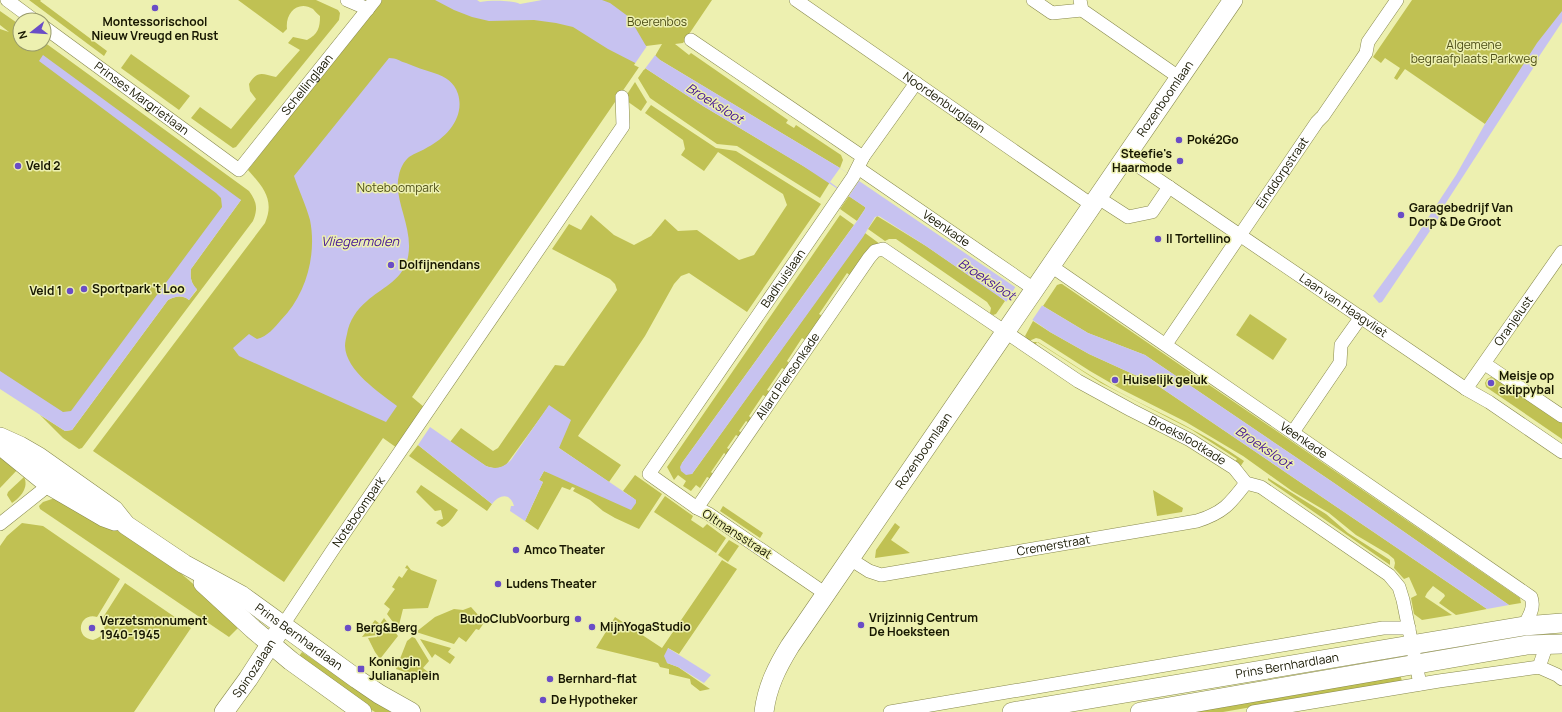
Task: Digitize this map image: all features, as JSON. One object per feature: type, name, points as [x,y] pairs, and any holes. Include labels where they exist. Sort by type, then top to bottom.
[{"type":"main road","name":"Rozenboomlaan","points":[[764,712],[768,691],[776,670],[790,646],[1233,0]]},
{"type":"main road","name":"Prins Bernhardlaan","points":[[0,437],[20,446],[65,474],[114,510],[126,525]]},
{"type":"main road","name":"Prins Bernhardlaan","points":[[0,445],[49,485],[104,517],[126,525],[184,564],[241,596],[379,694],[411,712]]},
{"type":"main road","name":"Prins Bernhardlaan","points":[[184,564],[253,629],[291,661],[362,712]]},
{"type":"main road","name":"Prins Bernhardlaan","points":[[1012,712],[1411,637],[1562,623]]},
{"type":"main road","name":"Spinozalaan","points":[[224,712],[248,679],[283,625]]},
{"type":"main road","name":"Prins Bernhardlaan","points":[[1140,712],[1527,645],[1555,644]]},
{"type":"street","points":[[7,0],[23,12]]},
{"type":"street","points":[[347,0],[372,5]]},
{"type":"street","points":[[1033,0],[1052,13],[1081,5],[1180,78]]},
{"type":"street","name":"Einddorpstraat","points":[[1166,344],[1317,122],[1323,116],[1360,62],[1366,53],[1368,42],[1397,0]]},
{"type":"street","name":"Noordenburglaan","points":[[802,2],[916,82],[1095,201]]},
{"type":"street","name":"Schellinglaan","points":[[239,170],[372,5]]},
{"type":"street","name":"Prinses Margrietlaan","points":[[52,33],[239,170]]},
{"type":"street","name":"Veenkade","points":[[691,40],[858,167],[1033,291]]},
{"type":"street","name":"Badhuislaan","points":[[649,474],[916,82]]},
{"type":"street","name":"Noteboompark","points":[[283,625],[623,126],[622,97]]},
{"type":"street","name":"Laan van Haagvliet","points":[[1125,157],[1466,390],[1488,402],[1562,452]]},
{"type":"street","points":[[1095,201],[1128,217],[1152,212],[1169,187]]},
{"type":"street","name":"Broekslootkade","points":[[883,249],[1009,326],[1078,381],[1190,440],[1234,468],[1246,483]]},
{"type":"street","name":"Allard Piersonkade","points":[[697,508],[869,258],[875,251],[883,249]]},
{"type":"street","name":"Oranjelust","points":[[1466,390],[1562,252]]},
{"type":"street","name":"Veenkade","points":[[1051,266],[1531,597],[1533,604],[1532,612],[1524,626]]},
{"type":"street","points":[[1293,432],[1340,363],[1341,345],[1361,317]]},
{"type":"street","points":[[1485,364],[1562,416]]},
{"type":"street","name":"Oltmansstraat","points":[[649,474],[697,508],[710,514],[826,594]]},
{"type":"street","points":[[1246,483],[1261,487],[1389,575],[1399,588],[1411,637],[1420,684]]},
{"type":"street","name":"Cremerstraat","points":[[850,559],[869,571],[881,575],[1198,521],[1211,517],[1226,507],[1246,483]]},
{"type":"street","points":[[1,520],[49,485]]},
{"type":"street","name":"Prins Bernhardlaan","points":[[890,712],[916,710],[1384,628],[1411,637]]},
{"type":"street","name":"Prins Bernhardlaan","points":[[1539,667],[1555,644]]},
{"type":"street","points":[[1253,712],[1420,684],[1539,667],[1559,677]]},
{"type":"green space","points":[[29,0],[41,0],[40,1],[107,51],[104,56],[52,17],[52,12],[45,12]]},
{"type":"green space","points":[[238,0],[316,0],[338,10],[340,13],[339,20],[236,147],[233,148],[191,118],[200,107],[231,129],[256,99],[250,91],[249,84],[252,80],[261,74],[276,77],[300,50],[288,43],[293,37],[307,40],[311,38],[318,30],[320,20],[320,16],[313,9],[302,6],[298,7],[290,13],[287,29],[283,33]]},
{"type":"green space","name":"Noteboompark","points":[[381,0],[450,0],[568,15],[646,57],[412,397],[424,407],[397,448],[383,438],[284,582],[93,451],[265,223],[269,207],[266,194],[248,170]]},
{"type":"green space","name":"Boerenbos","points":[[590,0],[712,0],[683,43],[675,44],[689,55],[691,53],[788,120],[786,123],[794,128],[796,125],[841,155],[843,160],[840,168],[660,60],[655,56],[662,44],[646,46]]},
{"type":"green space","name":"Algemene begraafplaats Parkweg","points":[[1412,0],[1562,0],[1562,16],[1485,124],[1405,69],[1397,80],[1394,78],[1400,68],[1385,58],[1381,63],[1373,57]]},
{"type":"green space","name":"Sportpark 't Loo","points":[[0,11],[12,19],[12,52],[52,52],[52,48],[249,191],[256,206],[256,213],[253,221],[82,448],[79,449],[63,438],[40,415],[65,431],[72,430],[168,300],[184,297],[189,300],[197,290],[191,280],[191,269],[241,200],[235,198],[69,426],[0,381],[0,29],[9,32],[0,25]]},
{"type":"green space","points":[[131,54],[190,96],[179,110],[121,68]]},
{"type":"green space","points":[[645,68],[703,106],[830,182],[820,198],[737,146],[717,144],[650,98],[638,78]]},
{"type":"green space","points":[[635,82],[647,102],[641,111],[624,99]]},
{"type":"green space","points":[[651,105],[716,148],[736,151],[821,204],[747,312],[689,273],[681,276],[674,284],[645,336],[578,436],[621,465],[609,482],[559,448],[549,406],[506,465],[496,468],[486,466],[450,442],[461,428],[493,451],[498,448],[555,365],[564,366],[617,290],[615,284],[610,279],[552,249],[569,224],[581,230],[591,215],[614,235],[634,245],[651,236],[665,219],[678,231],[697,230],[739,260],[754,255],[787,205],[783,194],[718,152],[704,171],[681,155],[685,149],[683,140],[645,113]]},
{"type":"green space","points":[[849,196],[865,207],[857,221],[840,209]]},
{"type":"green space","points":[[840,215],[854,225],[682,463],[681,470],[686,474],[692,474],[865,233],[880,244],[852,277],[847,273],[819,314],[824,317],[807,341],[802,338],[787,361],[791,365],[787,371],[782,368],[767,390],[772,393],[768,398],[763,395],[749,416],[753,420],[751,424],[746,421],[739,431],[743,434],[741,438],[736,435],[727,448],[732,451],[728,456],[724,453],[711,472],[715,476],[712,479],[707,477],[700,488],[696,485],[691,491],[683,486],[686,481],[678,475],[674,480],[667,467]]},
{"type":"green space","points":[[877,216],[926,246],[1005,301],[996,314],[993,315],[990,313],[991,308],[987,302],[896,239],[889,239],[885,241],[868,229]]},
{"type":"green space","points":[[1060,284],[1520,598],[1521,603],[1509,605],[1334,483],[1145,355],[1088,333],[1043,306],[1057,285]]},
{"type":"green space","points":[[1250,314],[1287,339],[1273,360],[1236,335]]},
{"type":"green space","points":[[1033,321],[1089,354],[1157,385],[1487,609],[1456,615],[1439,603],[1445,596],[1433,586],[1425,597],[1452,615],[1422,620],[1414,614],[1411,598],[1417,595],[1409,577],[1404,579],[1394,568],[1394,559],[1388,554],[1356,535],[1329,513],[1292,491],[1243,456],[1186,422],[1121,389],[1040,339],[1036,338],[1029,341],[1025,336]]},
{"type":"green space","points":[[1037,342],[1034,347],[1032,343]]},
{"type":"green space","points":[[1037,342],[1119,392],[1183,424],[1244,461],[1240,467],[1234,463],[1237,459],[1192,430],[1101,383]]},
{"type":"green space","points":[[1491,377],[1495,379],[1497,377],[1562,421],[1562,439],[1486,387],[1485,383],[1487,379]]},
{"type":"green space","points":[[418,445],[492,504],[487,511],[409,456]]},
{"type":"green space","points":[[0,454],[19,468],[0,488]]},
{"type":"green space","points":[[544,471],[636,500],[623,491],[635,475],[662,494],[639,529],[603,511],[590,500],[573,491],[575,488],[572,487],[570,490],[562,487],[538,530],[525,521],[543,482],[539,480]]},
{"type":"green space","points":[[24,477],[26,484],[25,488],[18,498],[12,503],[7,495],[8,492]]},
{"type":"green space","points":[[1268,478],[1326,514],[1348,533],[1390,560],[1390,565],[1268,480]]},
{"type":"green space","points":[[421,485],[458,510],[451,520],[444,526],[442,527],[436,523],[443,519],[441,510],[435,511],[416,492]]},
{"type":"green space","points":[[1153,490],[1183,508],[1182,512],[1157,516]]},
{"type":"green space","points":[[665,496],[693,516],[691,520],[703,528],[707,524],[726,538],[716,553],[654,512]]},
{"type":"green space","points":[[52,499],[61,499],[108,525],[170,564],[241,625],[229,637],[40,509],[39,506],[43,502]]},
{"type":"green space","points":[[723,506],[763,533],[760,538],[720,511]]},
{"type":"green space","points":[[22,523],[43,526],[120,579],[97,617],[91,616],[86,618],[83,622],[81,631],[87,638],[93,640],[97,639],[104,632],[104,622],[102,619],[125,583],[191,628],[134,712],[0,712],[0,546],[7,536]]},
{"type":"green space","points":[[895,523],[900,527],[891,540],[910,553],[875,558],[876,550]]},
{"type":"green space","points":[[729,540],[739,546],[728,562],[718,555]]},
{"type":"green space","points":[[722,560],[737,569],[679,654],[668,648],[667,663],[678,667],[710,689],[700,691],[691,684],[690,679],[669,674],[669,669],[660,667],[658,663],[596,648],[615,617],[662,648]]},
{"type":"green space","points":[[407,565],[411,570],[437,580],[428,608],[403,609],[398,629],[387,614],[390,609],[384,604],[395,589],[392,587],[399,576],[402,578],[408,569],[405,568]]},
{"type":"green space","points":[[471,607],[479,616],[486,620],[479,630],[476,629],[466,642],[459,637],[454,644],[416,632],[435,617],[454,609],[463,610]]},
{"type":"green space","points":[[384,618],[398,636],[380,659],[368,638],[377,637],[377,635],[362,637],[375,620],[380,624]]},
{"type":"green space","points":[[412,637],[415,638],[429,661],[423,668],[433,676],[417,676],[396,669],[407,641]]},
{"type":"green space","points":[[420,639],[451,648],[448,652],[455,657],[450,664],[435,654],[432,658]]},
{"type":"green space","points":[[302,652],[391,712],[375,712],[367,707],[297,659]]},
{"type":"green space","points":[[1400,674],[1402,681],[1223,712],[1187,712]]},
{"type":"water","name":"Broeksloot","points":[[435,0],[477,0],[480,2],[501,1],[520,4],[542,0],[602,0],[610,3],[629,17],[646,46],[660,60],[840,168],[1043,306],[1088,333],[1145,355],[1334,483],[1509,605],[1487,609],[1157,385],[1089,354],[1050,332],[926,246],[879,216],[875,217],[863,237],[692,474],[686,475],[681,471],[680,467],[682,463],[857,221],[865,207],[803,166],[703,106],[645,68],[608,49],[573,27],[534,20],[489,21],[472,17],[454,10]]},
{"type":"water","points":[[1562,11],[1562,22],[1538,58],[1539,59],[1440,212],[1438,219],[1382,302],[1379,303],[1373,296],[1411,244],[1456,175],[1485,124],[1537,43]]},
{"type":"water","points":[[43,55],[241,200],[191,269],[191,280],[197,289],[189,300],[184,297],[179,297],[168,300],[72,430],[65,431],[0,389],[0,371],[63,412],[71,411],[222,207],[221,198],[216,193],[39,61]]},
{"type":"water","name":"Vliegermolen","points":[[389,58],[396,59],[446,78],[452,83],[458,94],[460,102],[457,118],[448,132],[435,143],[409,157],[402,165],[398,185],[409,238],[407,261],[400,274],[390,284],[363,304],[354,316],[348,329],[345,346],[351,364],[365,380],[397,406],[386,422],[239,356],[233,348],[249,334],[257,339],[268,334],[290,310],[297,299],[308,274],[312,247],[312,233],[310,220],[294,176]]},
{"type":"water","points":[[549,405],[571,420],[559,448],[636,500],[636,503],[631,510],[544,471],[539,480],[543,482],[525,521],[510,511],[511,506],[514,506],[510,499],[504,496],[492,504],[418,445],[430,427],[486,466],[499,468],[511,460]]},
{"type":"water","points":[[668,648],[711,675],[704,683],[678,667],[667,663],[664,656]]},
{"type":"pier","points":[[647,46],[656,54],[644,70],[634,65]]},
{"type":"pier","points":[[840,168],[859,181],[849,196],[830,182]]},
{"type":"pier","points":[[1016,286],[1043,304],[1031,322],[1005,304]]},
{"type":"place","name":"Montessorischool Nieuw Vreugd en Rust","points":[[155,8]]},
{"type":"place","name":"Poké2Go","points":[[1179,140]]},
{"type":"place","name":"Steefie's Haarmode","points":[[1180,161]]},
{"type":"place","name":"Veld 2","points":[[18,166]]},
{"type":"place","name":"Garagebedrijf Van Dorp & De Groot","points":[[1401,215]]},
{"type":"place","name":"Il Tortellino","points":[[1158,239]]},
{"type":"place","name":"Dolfijnendans","points":[[391,265]]},
{"type":"place","name":"Sportpark 't Loo","points":[[84,289]]},
{"type":"place","name":"Veld 1","points":[[70,291]]},
{"type":"place","name":"Huiselijk geluk","points":[[1115,380]]},
{"type":"place","name":"Meisje op skippybal","points":[[1491,383]]},
{"type":"place","name":"Amco Theater","points":[[516,550]]},
{"type":"place","name":"Ludens Theater","points":[[498,584]]},
{"type":"place","name":"BudoClubVoorburg","points":[[578,619]]},
{"type":"place","name":"Vrijzinnig Centrum De Hoeksteen","points":[[861,625]]},
{"type":"place","name":"MijnYogaStudio","points":[[592,627]]},
{"type":"place","name":"Verzetsmonument 1940-1945","points":[[92,628]]},
{"type":"place","name":"Berg&Berg","points":[[348,628]]},
{"type":"place","name":"Koningin Julianaplein","points":[[361,669]]},
{"type":"place","name":"Bernhard-flat","points":[[550,679]]},
{"type":"place","name":"De Hypotheker","points":[[543,700]]}]
